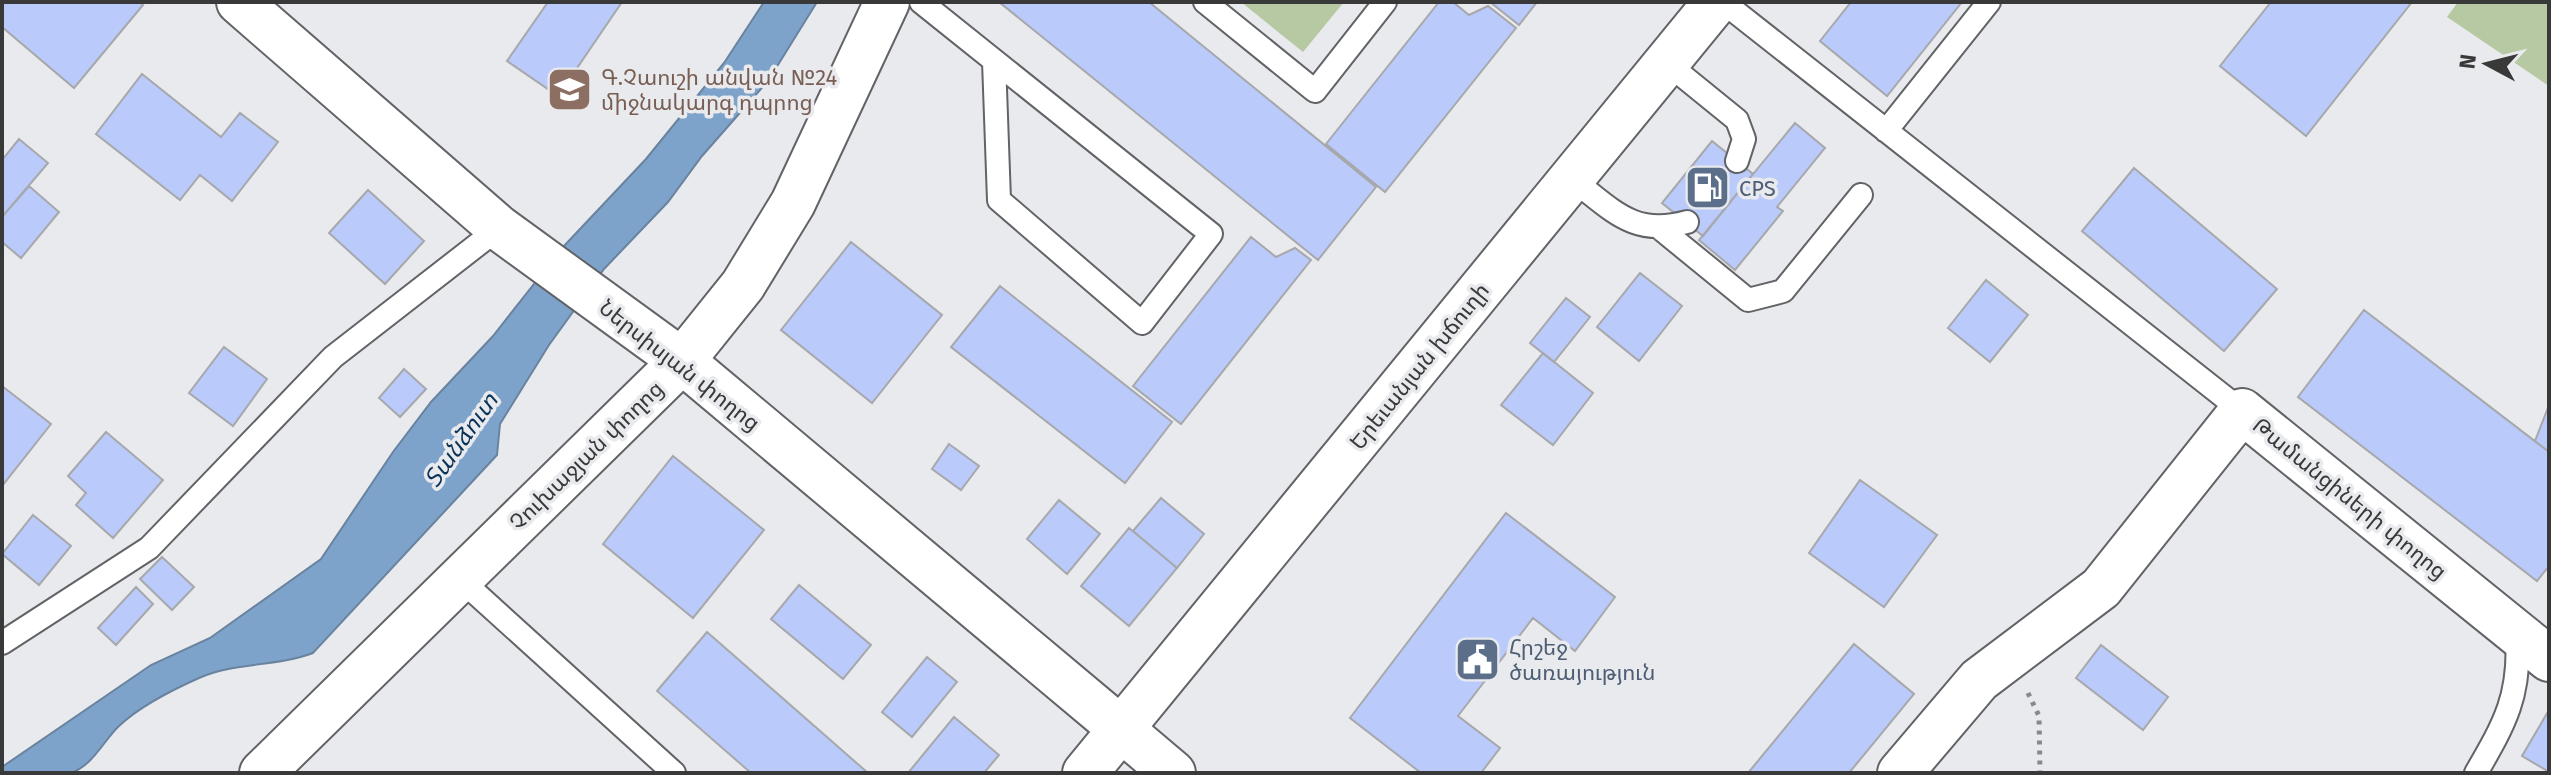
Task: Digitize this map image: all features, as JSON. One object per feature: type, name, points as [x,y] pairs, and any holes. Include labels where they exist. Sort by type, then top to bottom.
[{"type":"main road","name":"Ներսիսյան փողոց","points":[[239,2],[499,228],[682,361],[1173,773]]},
{"type":"main road","name":"Չուխաջյան փողոց","points":[[262,773],[682,361],[743,285],[793,203],[887,2]]},
{"type":"main road","name":"Երեւանյան խճուղի","points":[[1085,773],[1716,2]]},
{"type":"main road","name":"Թամանցիների փողոց","points":[[1900,773],[1979,680],[2101,588],[2242,411],[2533,646]]},
{"type":"lane","points":[[921,2],[1211,234],[1142,323],[999,200],[994,61]]},
{"type":"lane","points":[[1205,2],[1315,91],[1385,2]]},
{"type":"lane","points":[[1723,2],[2242,411]]},
{"type":"lane","points":[[1886,131],[1989,2]]},
{"type":"lane","points":[[1668,64],[1737,120],[1744,139],[1737,161]]},
{"type":"lane","points":[[1573,180],[1627,220],[1661,229],[1748,300],[1783,291],[1861,195]]},
{"type":"lane","points":[[1661,229],[1687,222]]},
{"type":"lane","points":[[2,643],[149,548],[333,357],[499,228]]},
{"type":"lane","points":[[460,579],[674,773]]},
{"type":"lane","points":[[2476,773],[2510,714],[2520,669],[2533,646]]},
{"type":"path","points":[[2009,657],[2039,716],[2040,773]]},
{"type":"green space","points":[[1241,2],[1344,2],[1303,52]]},
{"type":"green space","points":[[2458,2],[2549,2],[2549,86],[2447,17]]},
{"type":"water","name":"Տանձուտ","points":[[764,2],[817,2],[768,81],[702,156],[668,202],[604,269],[549,345],[500,424],[497,455],[313,653],[213,673],[178,688],[127,719],[78,770],[45,774],[2,773],[2,767],[151,665],[210,638],[321,559],[393,452],[431,402],[493,336],[564,246],[646,159],[724,63]]},
{"type":"building","points":[[2,2],[140,2],[143,5],[74,88],[2,27]]},
{"type":"building","points":[[548,2],[622,2],[558,96],[507,61]]},
{"type":"building","points":[[999,2],[1149,2],[1376,187],[1318,260]]},
{"type":"building","points":[[1439,2],[1453,2],[1469,15],[1488,6],[1516,28],[1385,192],[1326,144]]},
{"type":"building","points":[[1490,2],[1537,2],[1519,25]]},
{"type":"building","points":[[1851,2],[1962,2],[1887,96],[1820,41]]},
{"type":"building","points":[[2271,2],[2412,2],[2306,136],[2220,66]]},
{"type":"building","points":[[142,74],[221,137],[240,113],[278,142],[232,201],[200,175],[180,200],[96,134]]},
{"type":"building","points":[[1795,123],[1825,148],[1777,207],[1783,211],[1735,270],[1699,240]]},
{"type":"building","points":[[19,139],[48,163],[2,217],[2,160]]},
{"type":"building","name":"CPS","points":[[1712,141],[1753,174],[1703,236],[1662,203]]},
{"type":"building","points":[[2134,168],[2277,289],[2224,351],[2082,231]]},
{"type":"building","points":[[29,186],[59,212],[21,258],[2,242],[2,217]]},
{"type":"building","points":[[368,190],[424,241],[385,284],[329,233]]},
{"type":"building","points":[[1251,237],[1276,257],[1295,248],[1311,260],[1181,424],[1133,386]]},
{"type":"building","points":[[851,242],[942,315],[872,403],[781,330]]},
{"type":"building","points":[[1640,273],[1682,306],[1639,361],[1597,327]]},
{"type":"building","points":[[1986,280],[2028,315],[1990,362],[1948,328]]},
{"type":"building","points":[[1000,286],[1172,422],[1125,483],[951,347]]},
{"type":"building","points":[[1566,298],[1590,317],[1554,362],[1530,343]]},
{"type":"building","points":[[2364,310],[2549,452],[2549,566],[2537,581],[2298,397]]},
{"type":"building","points":[[224,347],[267,379],[233,426],[189,393]]},
{"type":"building","points":[[1543,353],[1593,393],[1553,445],[1501,405]]},
{"type":"building","points":[[404,369],[426,389],[400,417],[379,398]]},
{"type":"building","points":[[2,386],[51,424],[2,486]]},
{"type":"building","points":[[2549,405],[2549,452],[2535,441]]},
{"type":"building","points":[[106,432],[163,480],[113,538],[76,505],[86,493],[68,476]]},
{"type":"building","points":[[949,444],[979,466],[961,490],[932,469]]},
{"type":"building","points":[[673,456],[764,530],[693,618],[603,544]]},
{"type":"building","points":[[1860,480],[1937,535],[1884,607],[1809,553]]},
{"type":"building","points":[[1161,498],[1204,534],[1177,568],[1133,531]]},
{"type":"building","points":[[1059,500],[1100,534],[1067,574],[1027,539]]},
{"type":"building","points":[[1506,513],[1615,597],[1575,651],[1533,618],[1458,716],[1500,748],[1481,773],[1421,773],[1350,718]]},
{"type":"building","points":[[33,515],[71,546],[39,585],[2,554]]},
{"type":"building","points":[[1129,528],[1177,568],[1129,626],[1081,586]]},
{"type":"building","points":[[162,557],[194,587],[172,610],[140,579]]},
{"type":"building","points":[[799,585],[871,645],[843,679],[771,619]]},
{"type":"building","points":[[136,587],[153,604],[116,645],[98,628]]},
{"type":"building","points":[[707,632],[868,773],[751,773],[657,691]]},
{"type":"building","points":[[1854,644],[1914,694],[1849,773],[1748,773]]},
{"type":"building","points":[[2101,645],[2168,697],[2143,730],[2076,678]]},
{"type":"building","points":[[927,657],[957,682],[912,737],[882,712]]},
{"type":"building","points":[[2549,710],[2549,772],[2522,756]]},
{"type":"building","points":[[954,717],[999,755],[984,773],[908,773]]},
{"type":"place","name":"Գ.Չաուշի անվան №24 միջնակարգ դպրոց","points":[[570,90]]},
{"type":"place","name":"CPS","points":[[1708,188]]},
{"type":"place","name":"Հրշեջ ծառայություն","points":[[1478,660]]}]
